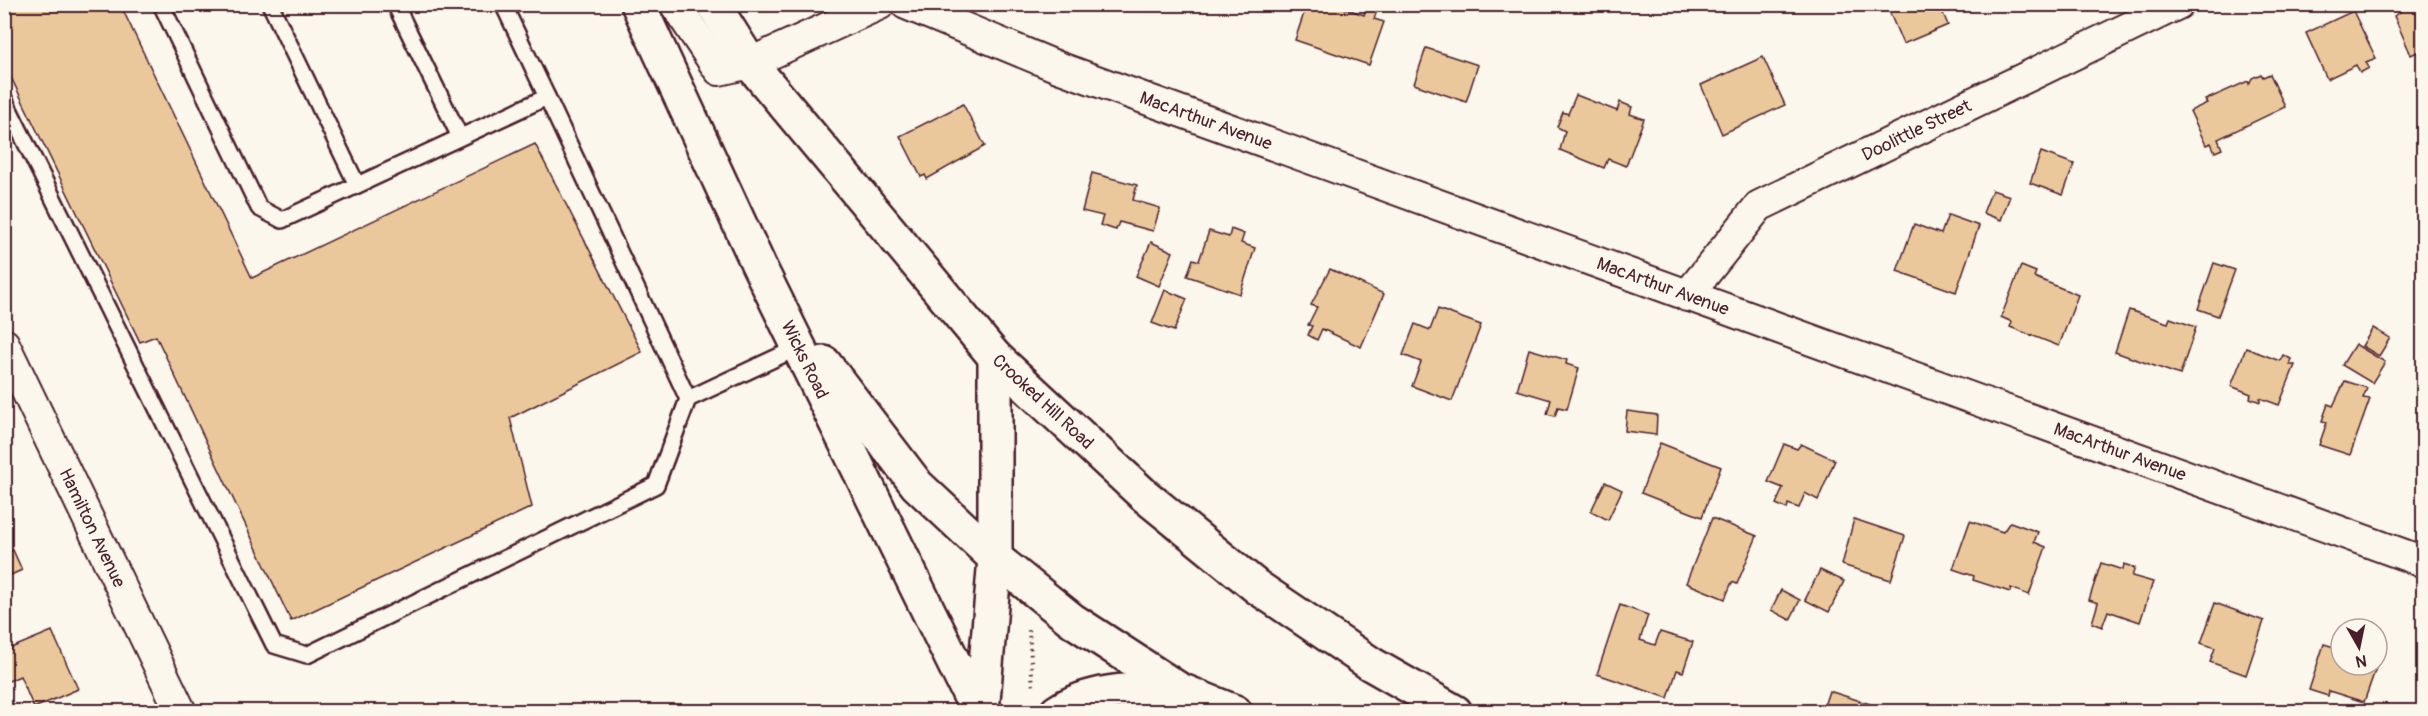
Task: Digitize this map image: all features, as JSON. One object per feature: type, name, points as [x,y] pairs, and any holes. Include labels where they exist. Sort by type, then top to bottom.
[{"type":"main road","name":"Wicks Road","points":[[638,4],[759,266],[980,711]]},
{"type":"main road","name":"Crooked Hill Road","points":[[712,4],[750,63],[995,357],[1144,495],[1257,587],[1371,664],[1455,711]]},
{"type":"main road","points":[[759,266],[834,378],[917,486],[995,558],[1072,620],[1179,688],[1235,711]]},
{"type":"main road","name":"Wicks Road","points":[[980,711],[995,558],[995,357]]},
{"type":"main road","points":[[1057,711],[1071,702],[1112,692],[1179,688]]},
{"type":"street","points":[[675,4],[719,70],[750,63],[880,4]]},
{"type":"street","name":"MacArthur Avenue","points":[[906,4],[1059,68],[1687,296],[2419,554]]},
{"type":"street","name":"Doolittle Street","points":[[1687,296],[1759,206],[2178,4]]},
{"type":"street","name":"Hamilton Avenue","points":[[4,344],[13,385],[181,711]]},
{"type":"lane","points":[[161,4],[259,208],[282,220],[547,97]]},
{"type":"lane","points":[[270,4],[357,185]]},
{"type":"lane","points":[[396,4],[460,137]]},
{"type":"lane","points":[[503,4],[688,399]]},
{"type":"lane","points":[[4,99],[274,645],[307,655],[656,485],[688,399],[799,347]]},
{"type":"path","points":[[1028,619],[1033,689]]},
{"type":"building","points":[[4,4],[120,4],[252,278],[535,144],[642,352],[510,418],[532,507],[291,621],[156,336],[140,342],[4,63]]},
{"type":"building","points":[[1307,4],[1333,4],[1364,15],[1367,4],[1378,8],[1374,19],[1384,22],[1369,65],[1295,40]]},
{"type":"building","points":[[1886,4],[1939,4],[1948,25],[1903,44]]},
{"type":"building","points":[[2397,4],[2424,4],[2424,49],[2411,55],[2394,16],[2400,12]]},
{"type":"building","points":[[2353,11],[2376,58],[2366,62],[2369,68],[2360,73],[2356,65],[2327,79],[2306,33]]},
{"type":"building","points":[[1426,48],[1478,65],[1466,102],[1414,84]]},
{"type":"building","points":[[1763,57],[1785,105],[1722,134],[1701,85]]},
{"type":"building","points":[[2261,74],[2263,77],[2270,74],[2285,107],[2218,139],[2222,149],[2215,152],[2211,143],[2206,145],[2190,111],[2207,103],[2205,100],[2248,81],[2249,84],[2252,78]]},
{"type":"building","points":[[1576,95],[1617,111],[1620,102],[1632,107],[1630,114],[1644,119],[1626,166],[1608,159],[1604,168],[1560,150],[1565,131],[1557,127],[1563,112],[1568,114]]},
{"type":"building","points":[[963,104],[985,146],[927,179],[925,175],[921,177],[900,136]]},
{"type":"building","points":[[2041,152],[2074,164],[2063,195],[2030,183]]},
{"type":"building","points":[[1092,173],[1137,185],[1133,200],[1160,208],[1153,231],[1119,222],[1116,230],[1100,225],[1103,216],[1082,211]]},
{"type":"building","points":[[1992,190],[2010,196],[2001,220],[1983,213]]},
{"type":"building","points":[[1948,215],[1979,226],[1956,292],[1897,271],[1914,224],[1941,234]]},
{"type":"building","points":[[1231,229],[1244,234],[1241,243],[1255,248],[1240,294],[1187,276],[1193,259],[1199,261],[1209,231],[1229,237]]},
{"type":"building","points":[[1151,242],[1173,252],[1159,286],[1136,276]]},
{"type":"building","points":[[2214,263],[2235,270],[2218,316],[2198,309]]},
{"type":"building","points":[[2021,266],[2036,272],[2034,277],[2078,295],[2059,346],[2010,327],[2012,322],[2001,317]]},
{"type":"building","points":[[1330,269],[1384,294],[1361,347],[1322,329],[1317,340],[1308,335],[1312,326],[1308,325],[1317,307],[1311,305]]},
{"type":"building","points":[[1165,290],[1187,299],[1174,331],[1152,323]]},
{"type":"building","points":[[1438,309],[1481,325],[1452,401],[1412,386],[1421,362],[1403,355],[1415,324],[1430,330]]},
{"type":"building","points":[[2129,310],[2168,323],[2170,318],[2196,327],[2180,375],[2115,352]]},
{"type":"building","points":[[2373,328],[2390,338],[2379,356],[2362,346]]},
{"type":"building","points":[[2355,344],[2385,362],[2372,383],[2342,365]]},
{"type":"building","points":[[2246,348],[2280,361],[2283,355],[2291,359],[2289,365],[2295,365],[2279,405],[2260,398],[2260,402],[2250,398],[2251,394],[2231,386]]},
{"type":"building","points":[[1529,349],[1567,360],[1566,364],[1579,368],[1567,409],[1558,407],[1555,416],[1547,414],[1551,400],[1517,390]]},
{"type":"building","points":[[2345,381],[2367,388],[2363,398],[2370,399],[2350,455],[2319,445],[2327,422],[2322,421],[2328,404],[2333,406]]},
{"type":"building","points":[[1627,411],[1657,415],[1656,435],[1625,431]]},
{"type":"building","points":[[1660,443],[1721,467],[1702,517],[1641,493]]},
{"type":"building","points":[[1784,444],[1797,449],[1801,444],[1835,460],[1818,500],[1805,493],[1799,508],[1788,504],[1787,509],[1776,504],[1783,488],[1768,482]]},
{"type":"building","points":[[1605,482],[1622,490],[1608,520],[1591,511]]},
{"type":"building","points":[[1712,518],[1757,536],[1737,584],[1732,582],[1725,599],[1686,583]]},
{"type":"building","points":[[1854,519],[1905,536],[1891,580],[1842,565]]},
{"type":"building","points":[[1970,521],[2003,532],[2010,522],[2038,532],[2034,542],[2046,547],[2029,595],[2011,588],[2010,592],[1973,580],[1974,576],[1953,569]]},
{"type":"building","points":[[4,545],[8,552],[13,550],[22,570],[4,578]]},
{"type":"building","points":[[2101,563],[2123,570],[2124,564],[2135,568],[2132,576],[2153,582],[2140,622],[2108,611],[2102,627],[2092,623],[2098,603],[2089,600]]},
{"type":"building","points":[[1820,570],[1844,581],[1829,612],[1805,600]]},
{"type":"building","points":[[1781,590],[1800,600],[1790,620],[1771,610]]},
{"type":"building","points":[[2215,603],[2264,621],[2246,675],[2210,662],[2215,648],[2201,643]]},
{"type":"building","points":[[1620,605],[1648,615],[1640,640],[1655,645],[1660,632],[1693,642],[1683,672],[1677,670],[1668,698],[1597,674]]},
{"type":"building","points":[[52,631],[78,689],[34,708],[20,676],[4,683],[4,651]]},
{"type":"building","points":[[2324,644],[2329,645],[2329,677],[2373,677],[2364,702],[2329,691],[2328,696],[2309,690]]},
{"type":"building","points":[[1829,691],[1873,705],[1871,709],[1877,712],[1822,712]]}]
